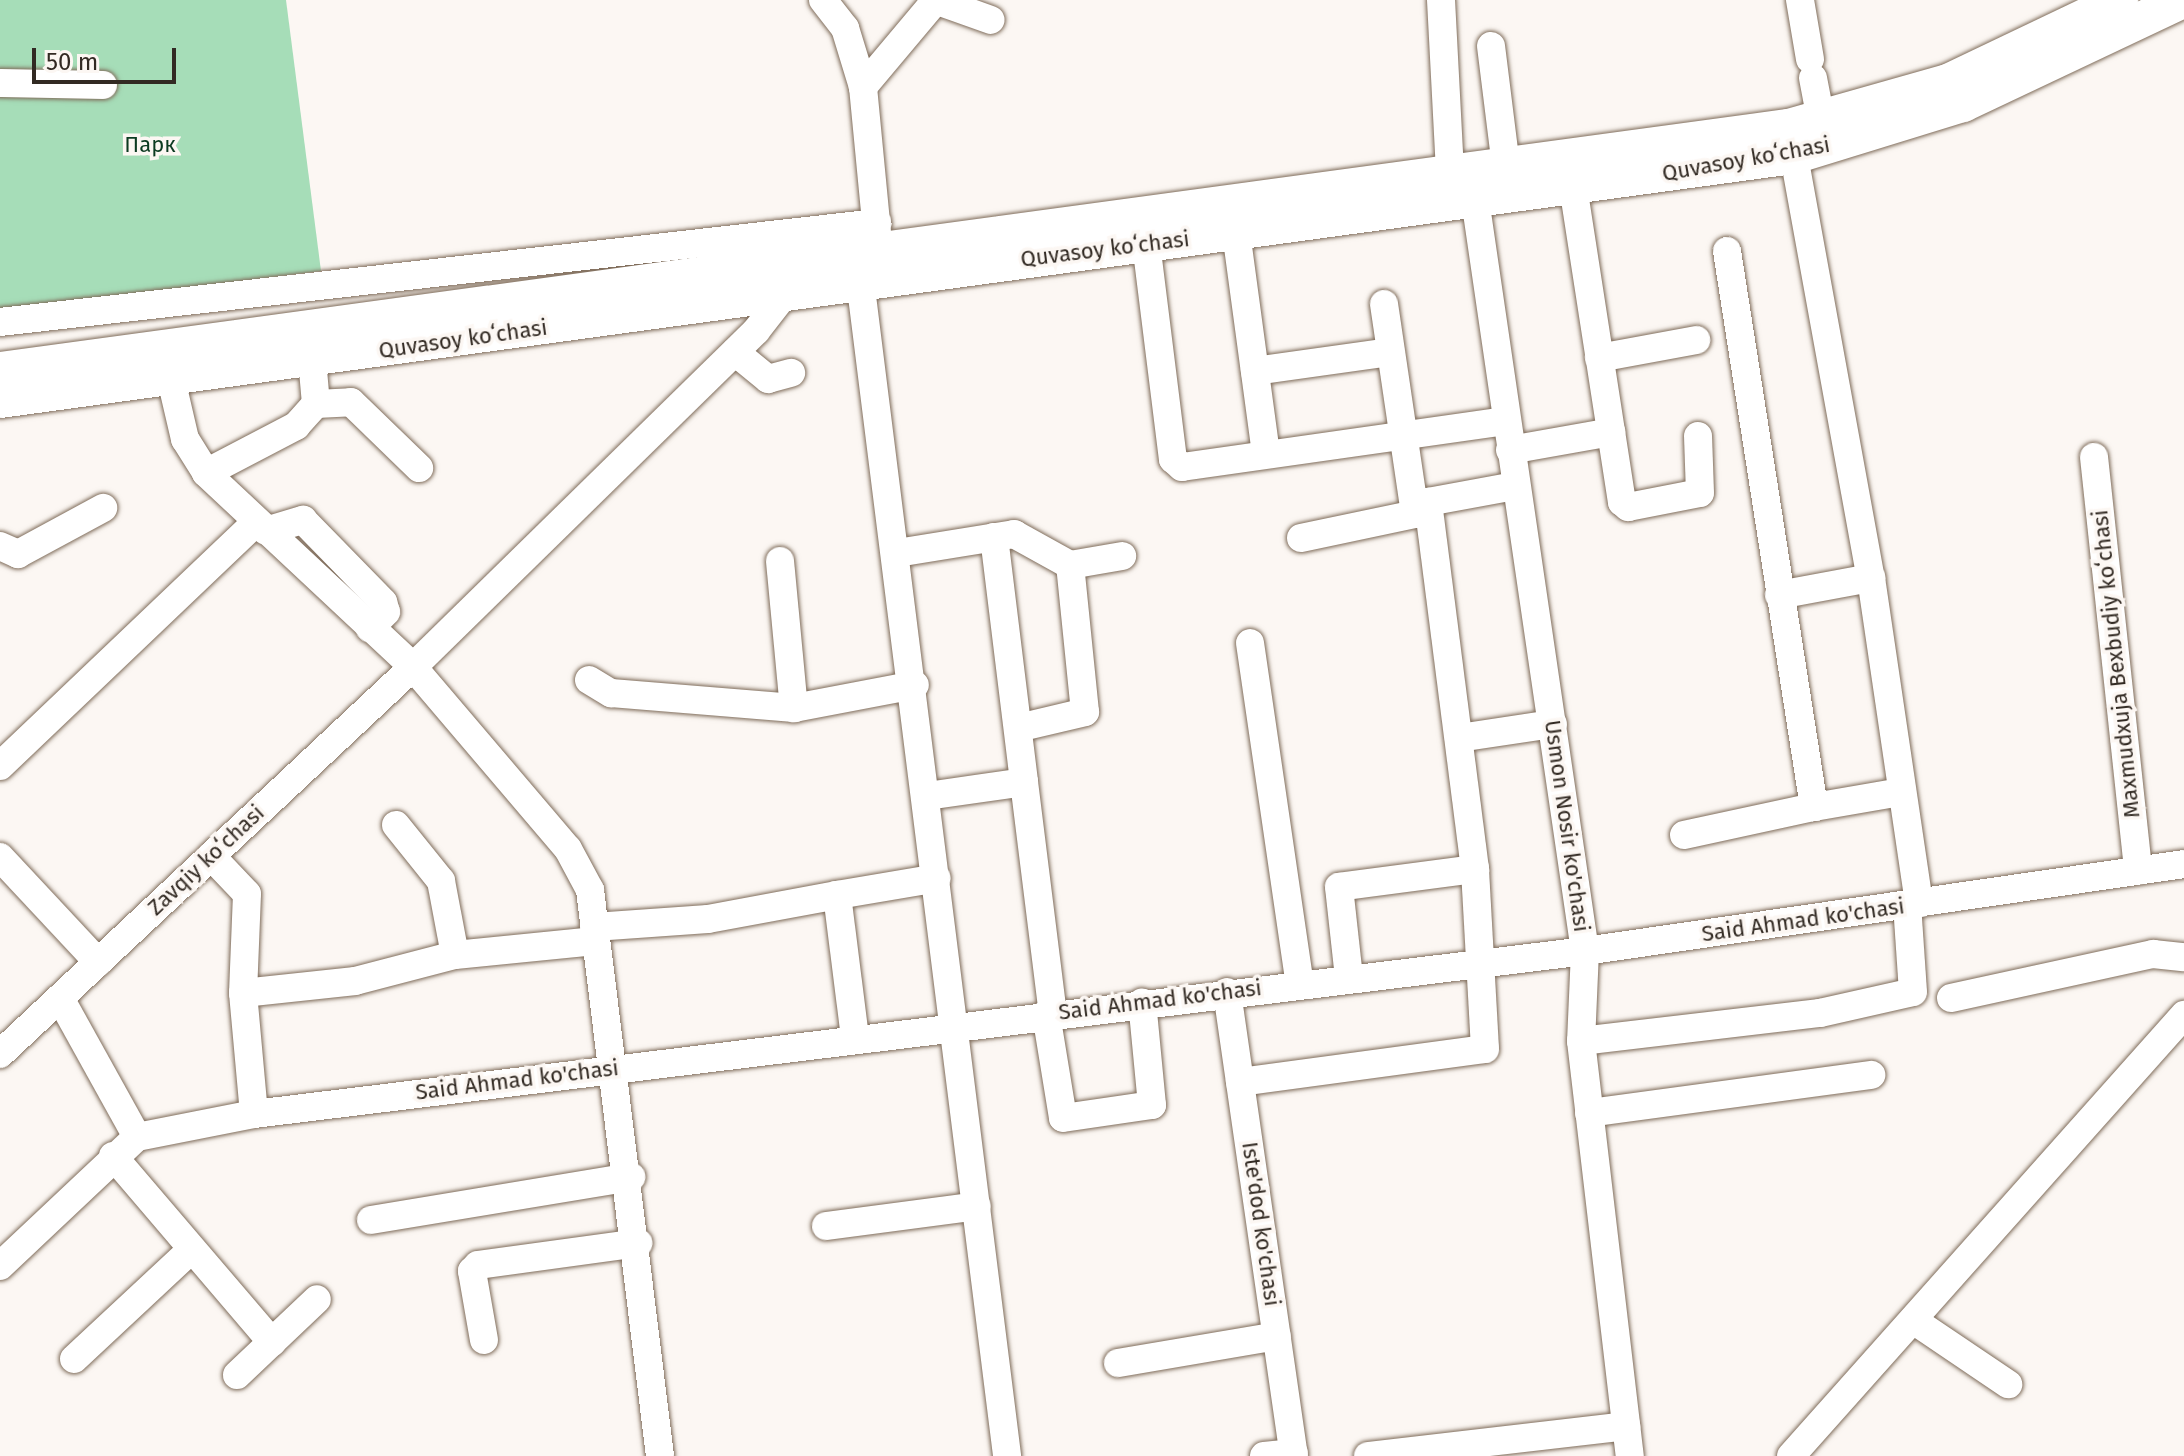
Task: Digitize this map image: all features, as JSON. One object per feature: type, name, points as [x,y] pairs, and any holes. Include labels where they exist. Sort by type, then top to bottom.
[{"type":"main road","name":"Quvasoy koʻchasi","points":[[872,252],[1146,243],[1236,232],[1462,186],[1506,167],[1821,120],[1948,82],[2078,10],[2120,0]]},
{"type":"main road","name":"Quvasoy koʻchasi","points":[[0,400],[312,359],[783,280],[872,252],[1462,186],[1573,186],[1794,156],[1963,104],[2183,0]]},
{"type":"main road","name":"Quvasoy koʻchasi","points":[[0,370],[783,280]]},
{"type":"street","points":[[823,0],[845,28],[863,87],[872,252],[897,553],[1007,1456]]},
{"type":"street","points":[[863,87],[936,0],[991,20]]},
{"type":"street","name":"Usmon Nosir ko'chasi","points":[[1441,0],[1462,186],[1510,450],[1585,951],[1581,1041],[1630,1456]]},
{"type":"street","points":[[1800,0],[1821,120]]},
{"type":"street","points":[[1491,46],[1506,167]]},
{"type":"street","points":[[0,83],[103,85]]},
{"type":"street","points":[[1581,1041],[1820,1013],[1913,992],[1913,904],[1901,792],[1871,578],[1794,156]]},
{"type":"street","points":[[1573,186],[1611,432],[1628,507],[1700,493],[1698,436]]},
{"type":"street","points":[[1236,232],[1266,453]]},
{"type":"street","points":[[1146,243],[1173,459],[1182,467],[1402,433],[1505,421]]},
{"type":"street","points":[[1727,251],[1814,807]]},
{"type":"street","points":[[0,322],[872,252]]},
{"type":"street","name":"Zavqiy koʻchasi","points":[[0,1054],[413,667],[735,352],[783,280]]},
{"type":"street","points":[[1240,1082],[1485,1049],[1476,964],[1475,869],[1459,738],[1421,508],[1402,433],[1384,304]]},
{"type":"street","points":[[1599,358],[1696,340]]},
{"type":"street","points":[[735,352],[768,379],[791,373]]},
{"type":"street","points":[[1255,371],[1390,352]]},
{"type":"street","points":[[312,359],[316,404]]},
{"type":"street","points":[[171,379],[185,439],[206,473],[413,667],[568,849],[590,890],[613,1068],[631,1177],[660,1456]]},
{"type":"street","points":[[206,473],[296,426],[316,404],[351,402],[419,468]]},
{"type":"street","points":[[1510,450],[1611,432]]},
{"type":"street","name":"Maxmudxuja Bexbudiy koʻchasi","points":[[2094,457],[2138,871]]},
{"type":"street","points":[[1301,538],[1515,486]]},
{"type":"street","points":[[0,546],[18,554],[103,508]]},
{"type":"street","points":[[0,766],[261,526]]},
{"type":"street","points":[[897,553],[1014,534],[1070,565],[1122,556]]},
{"type":"street","points":[[994,537],[1063,1118],[1152,1105],[1142,1002]]},
{"type":"street","points":[[780,561],[794,708]]},
{"type":"street","points":[[1018,728],[1085,712],[1070,565]]},
{"type":"street","points":[[1779,595],[1871,578]]},
{"type":"street","points":[[1250,643],[1300,984]]},
{"type":"street","points":[[589,680],[611,693],[794,708],[915,685]]},
{"type":"street","points":[[1459,738],[1553,724]]},
{"type":"street","points":[[927,796],[1024,782]]},
{"type":"street","points":[[1684,835],[1901,792]]},
{"type":"street","points":[[396,825],[441,881],[455,955]]},
{"type":"street","points":[[211,856],[247,894],[243,993],[254,1114]]},
{"type":"street","points":[[0,857],[98,962]]},
{"type":"street","name":"Said Ahmad ko'chasi","points":[[137,1137],[254,1114],[855,1037],[1585,951],[2184,864]]},
{"type":"street","points":[[1349,978],[1339,887],[1475,869]]},
{"type":"street","points":[[243,993],[355,981],[455,955],[708,919],[937,878]]},
{"type":"street","points":[[837,895],[855,1037]]},
{"type":"street","points":[[1951,998],[2153,954],[2184,957]]},
{"type":"street","name":"Iste'dod ko'chasi","points":[[1227,992],[1294,1454]]},
{"type":"street","points":[[0,1266],[113,1156],[137,1137],[60,998]]},
{"type":"street","points":[[1791,1456],[2184,1015]]},
{"type":"street","points":[[1589,1113],[1871,1075]]},
{"type":"street","points":[[113,1156],[272,1342]]},
{"type":"street","points":[[371,1220],[631,1177]]},
{"type":"street","points":[[826,1226],[977,1206]]},
{"type":"street","points":[[484,1340],[472,1271],[478,1265],[638,1243]]},
{"type":"street","points":[[74,1359],[191,1250]]},
{"type":"street","points":[[237,1375],[317,1299]]},
{"type":"street","points":[[1913,1320],[2008,1384]]},
{"type":"street","points":[[1118,1363],[1277,1336]]},
{"type":"street","points":[[1384,1455],[1472,1450],[1626,1426]]},
{"type":"street","points":[[1264,1456],[1294,1454]]},
{"type":"green space","name":"Парк","points":[[0,0],[286,0],[321,271],[0,311]]}]
